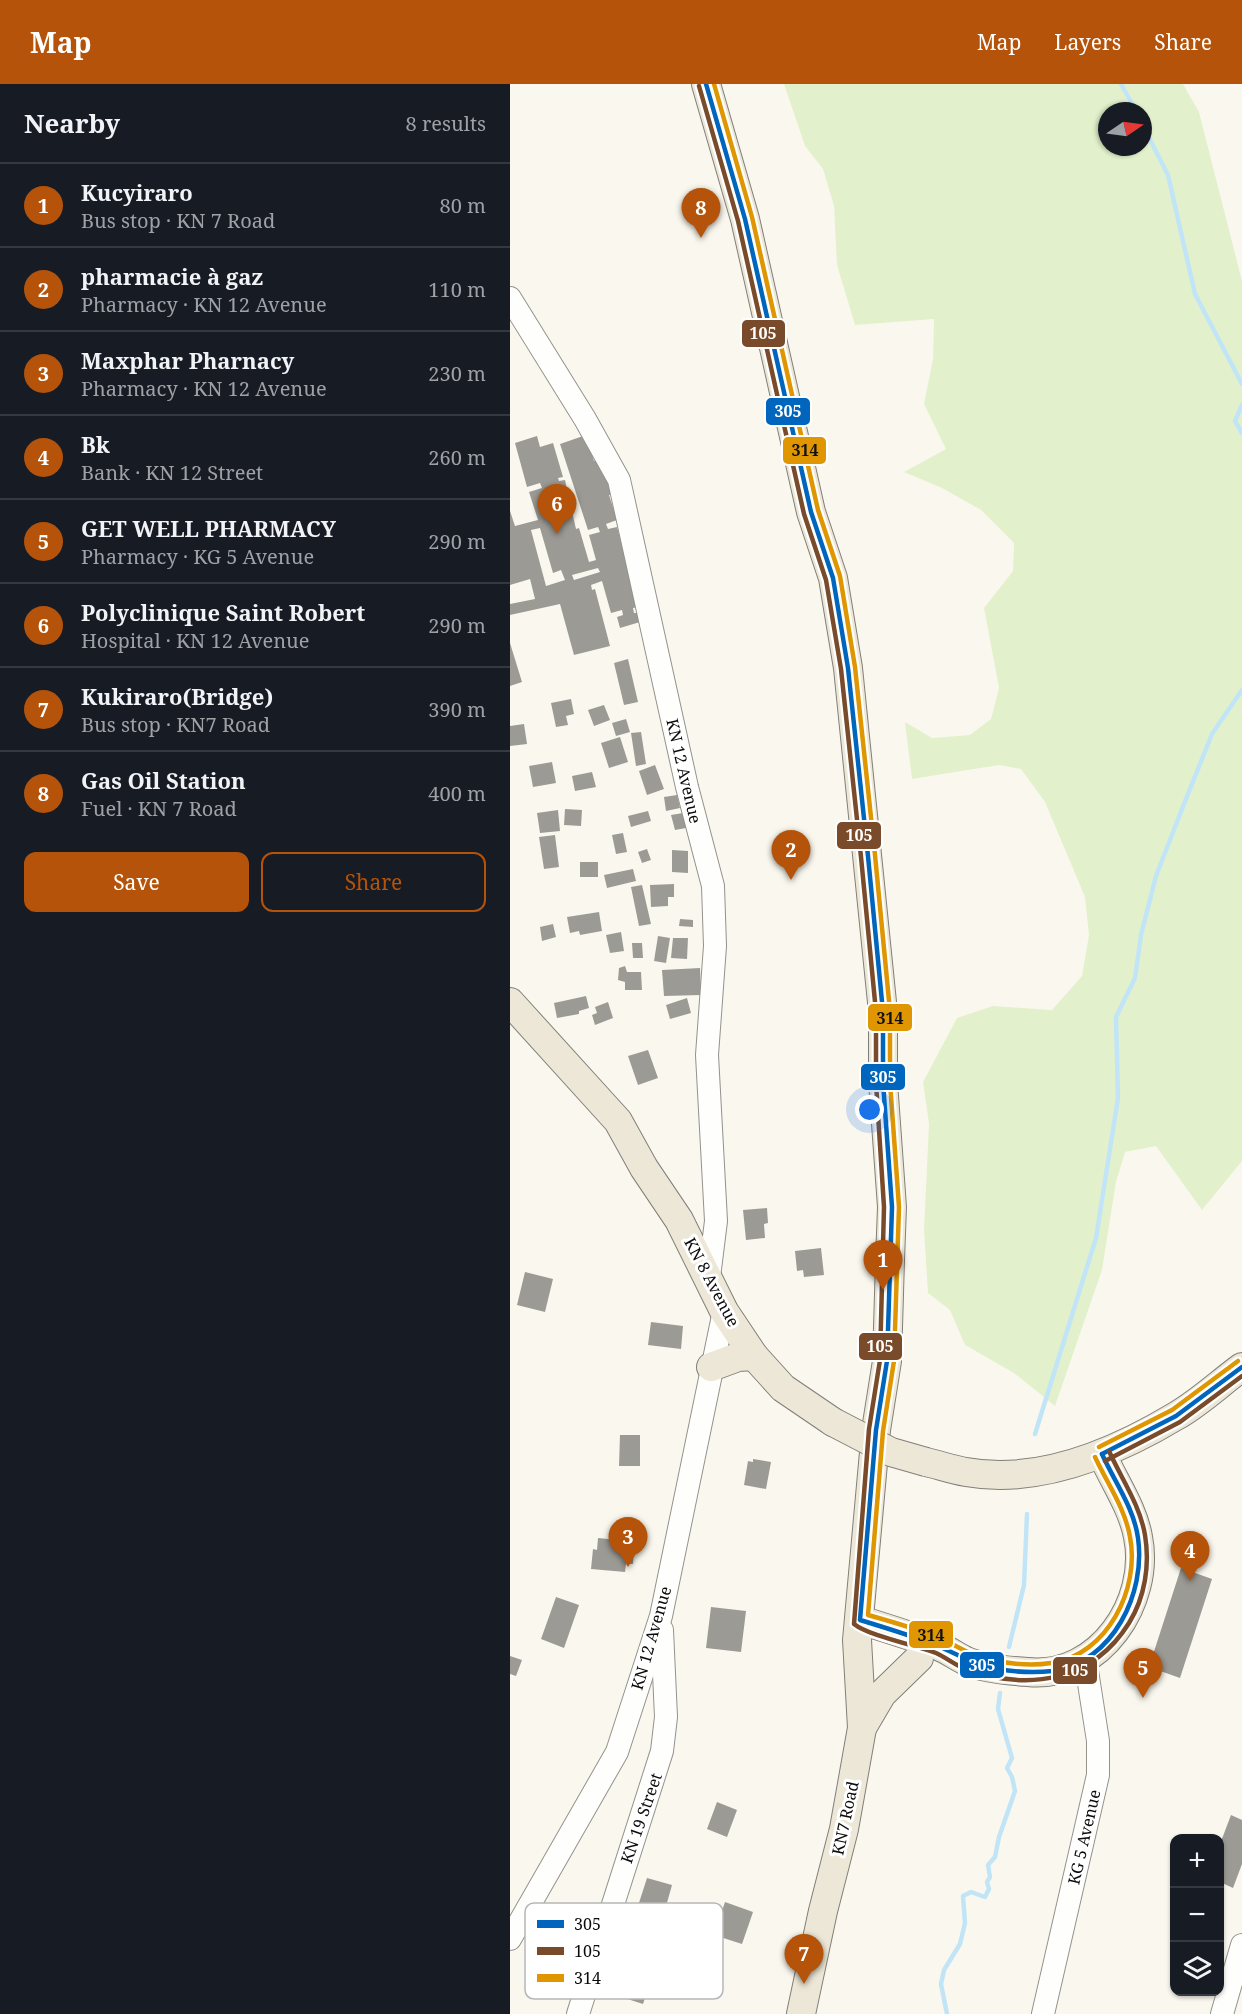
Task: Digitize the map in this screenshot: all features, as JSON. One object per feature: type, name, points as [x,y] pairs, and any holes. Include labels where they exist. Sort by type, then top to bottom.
[{"type":"main road","name":"KN7 Road","points":[[706,84],[745,219],[811,512],[833,578],[848,668],[884,1012],[883,1082],[891,1208],[887,1361],[876,1430],[859,1630],[862,1728],[844,1829],[823,1911],[801,2014]]},
{"type":"main road","name":"KN 8 Avenue","points":[[510,1002],[618,1121],[644,1168],[679,1220],[709,1276],[724,1311],[754,1356],[783,1388],[833,1422],[891,1452],[967,1472],[994,1474],[1054,1467],[1102,1454],[1176,1416],[1242,1367]]},
{"type":"main road","points":[[711,1367],[738,1357],[754,1356]]},
{"type":"main road","points":[[859,1630],[896,1631],[940,1647],[966,1661],[1030,1673],[1062,1668],[1085,1658],[1107,1643],[1127,1615],[1139,1582],[1141,1555],[1138,1534],[1102,1454]]},
{"type":"main road","points":[[863,1580],[878,1611],[896,1631]]},
{"type":"main road","points":[[859,1630],[919,1658],[951,1664],[966,1661]]},
{"type":"main road","points":[[862,1728],[882,1694],[919,1658]]},
{"type":"street","name":"KN 12 Avenue","points":[[510,297],[585,419],[619,480],[687,787],[712,886],[715,946],[707,1055],[716,1221],[709,1276]]},
{"type":"street","name":"KN 12 Avenue","points":[[531,1903],[617,1752],[661,1616],[724,1311]]},
{"type":"street","name":"KN 19 Street","points":[[613,1903],[662,1751],[666,1717],[661,1616]]},
{"type":"street","name":"KG 5 Avenue","points":[[1043,2014],[1098,1775],[1098,1741],[1085,1658]]},
{"type":"street","name":"KN 12 Avenue","points":[[510,1940],[525,1914]]},
{"type":"street","points":[[1222,2014],[1242,1945]]},
{"type":"street","name":"KN 19 Street","points":[[578,2014],[583,1999]]},
{"type":"green space","points":[[784,84],[1183,84],[1199,112],[1242,281],[1242,1161],[1202,1210],[1156,1146],[1125,1152],[1116,1182],[1102,1270],[1055,1406],[1014,1373],[965,1345],[950,1310],[928,1293],[924,1230],[929,1124],[923,1082],[957,1018],[993,1006],[1052,1010],[1082,976],[1089,935],[1085,897],[1045,802],[1021,769],[999,765],[912,779],[905,722],[932,738],[970,735],[991,719],[999,688],[984,608],[1013,571],[1014,543],[981,510],[942,488],[904,472],[946,449],[924,404],[933,359],[934,319],[855,325],[837,265],[834,206],[823,169],[805,146]]},
{"type":"building","points":[[586,435],[594,461],[602,459],[613,494],[609,495],[617,520],[606,524],[608,529],[617,527],[639,607],[633,608],[634,613],[637,613],[640,622],[620,628],[617,617],[623,615],[622,610],[611,613],[602,581],[591,585],[592,590],[595,589],[610,646],[574,655],[560,604],[510,615],[510,604],[535,599],[530,579],[510,585],[510,511],[515,526],[538,520],[529,492],[542,488],[540,483],[527,487],[515,443],[537,436],[540,447],[553,443],[563,477],[558,478],[559,481],[565,480],[576,529],[579,528],[589,562],[596,560],[589,535],[600,532],[598,527],[588,530],[560,444]],"holes":[[[540,528],[553,573],[561,570],[565,580],[546,586],[531,530]],[[598,568],[600,572],[574,580],[572,575]]]},
{"type":"building","points":[[510,643],[522,682],[510,686]]},
{"type":"building","points":[[628,659],[638,702],[624,705],[614,663]]},
{"type":"building","points":[[571,699],[574,714],[566,716],[568,725],[556,727],[551,703]]},
{"type":"building","points":[[604,705],[610,720],[594,726],[588,710]]},
{"type":"building","points":[[626,719],[630,732],[616,736],[612,723]]},
{"type":"building","points":[[524,724],[527,744],[510,746],[510,726]]},
{"type":"building","points":[[641,732],[646,764],[636,766],[631,733]]},
{"type":"building","points":[[620,737],[628,762],[609,768],[601,743]]},
{"type":"building","points":[[552,762],[556,783],[533,787],[529,766]]},
{"type":"building","points":[[655,765],[664,789],[647,795],[639,771]]},
{"type":"building","points":[[592,772],[596,787],[575,791],[572,776]]},
{"type":"building","points":[[677,795],[680,808],[666,811],[664,797]]},
{"type":"building","points":[[565,809],[582,810],[581,826],[564,825]]},
{"type":"building","points":[[558,810],[560,831],[540,833],[537,813]]},
{"type":"building","points":[[648,811],[651,821],[631,827],[628,816]]},
{"type":"building","points":[[683,813],[686,828],[675,830],[671,815]]},
{"type":"building","points":[[623,833],[627,852],[616,854],[612,835]]},
{"type":"building","points":[[555,835],[559,867],[544,869],[539,837]]},
{"type":"building","points":[[647,849],[651,860],[642,863],[638,852]]},
{"type":"building","points":[[672,850],[688,851],[688,873],[672,872]]},
{"type":"building","points":[[580,862],[598,862],[598,877],[580,877]]},
{"type":"building","points":[[633,869],[636,881],[607,888],[604,875]]},
{"type":"building","points":[[674,884],[674,897],[668,897],[668,906],[651,907],[650,885]]},
{"type":"building","points":[[642,885],[651,924],[639,926],[631,887]]},
{"type":"building","points":[[599,912],[602,931],[580,935],[579,931],[570,933],[567,917]]},
{"type":"building","points":[[680,919],[693,920],[693,927],[679,926]]},
{"type":"building","points":[[553,924],[556,937],[542,941],[540,927]]},
{"type":"building","points":[[621,932],[624,951],[610,953],[606,935]]},
{"type":"building","points":[[658,936],[670,938],[666,963],[654,961]]},
{"type":"building","points":[[673,938],[688,938],[687,959],[671,958]]},
{"type":"building","points":[[632,943],[642,943],[643,958],[633,958]]},
{"type":"building","points":[[625,966],[627,972],[641,972],[642,990],[625,990],[625,982],[618,980],[619,968]]},
{"type":"building","points":[[700,968],[701,995],[664,996],[662,970]]},
{"type":"building","points":[[586,996],[589,1008],[579,1011],[579,1014],[557,1018],[554,1003]]},
{"type":"building","points":[[687,998],[691,1013],[670,1019],[666,1005]]},
{"type":"building","points":[[608,1002],[613,1018],[595,1025],[592,1015],[597,1013],[595,1007]]},
{"type":"building","points":[[648,1050],[658,1078],[638,1085],[628,1056]]},
{"type":"building","points":[[767,1208],[768,1223],[764,1224],[765,1238],[746,1240],[743,1210]]},
{"type":"building","points":[[821,1248],[824,1275],[804,1277],[803,1270],[797,1271],[795,1251]]},
{"type":"building","points":[[525,1272],[553,1279],[545,1312],[517,1305]]},
{"type":"building","points":[[651,1322],[683,1326],[681,1349],[648,1345]]},
{"type":"building","points":[[620,1435],[640,1435],[640,1466],[619,1466]]},
{"type":"building","points":[[753,1459],[771,1462],[766,1489],[744,1485],[748,1461],[753,1462]]},
{"type":"building","points":[[598,1538],[628,1541],[627,1548],[634,1549],[633,1564],[626,1564],[625,1572],[591,1569],[593,1549],[597,1550]]},
{"type":"building","points":[[1181,1568],[1212,1579],[1180,1678],[1149,1667]]},
{"type":"building","points":[[556,1597],[579,1605],[564,1648],[541,1639]]},
{"type":"building","points":[[711,1607],[746,1611],[741,1652],[706,1648]]},
{"type":"building","points":[[510,1656],[522,1660],[516,1676],[510,1674]]},
{"type":"building","points":[[717,1802],[737,1810],[727,1837],[707,1829]]},
{"type":"building","points":[[1231,1815],[1242,1820],[1242,1864],[1233,1888],[1224,1884],[1224,1834]]},
{"type":"building","points":[[647,1878],[672,1885],[667,1903],[639,1903]]},
{"type":"building","points":[[725,1902],[753,1912],[742,1944],[723,1938]]},
{"type":"building","points":[[627,1999],[645,1999],[643,2004]]},
{"type":"waterway","points":[[1121,84],[1131,102]]},
{"type":"waterway","points":[[1152,144],[1168,175],[1195,294],[1242,384]]},
{"type":"waterway","points":[[1242,405],[1235,421],[1242,433]]},
{"type":"waterway","points":[[1035,1434],[1096,1238],[1118,1098],[1116,1017],[1135,978],[1141,935],[1156,876],[1212,734],[1242,690]]},
{"type":"waterway","points":[[1009,1647],[1024,1585],[1027,1514]]},
{"type":"waterway","points":[[947,2014],[941,1984],[944,1970],[960,1944],[965,1923],[963,1896],[971,1892],[985,1897],[989,1889],[988,1865],[995,1857],[999,1837],[1015,1791],[1007,1768],[1012,1758],[998,1709],[1000,1693]]},
{"type":"transit line","name":"305","points":[[706,84],[745,219],[811,512],[833,578],[848,668],[868,856],[883,1012],[883,1082],[892,1207],[887,1361],[876,1430],[860,1620],[929,1642],[982,1665],[1005,1670],[1053,1671],[1074,1665],[1093,1654],[1121,1622],[1137,1581],[1139,1559],[1136,1527],[1102,1454]]},
{"type":"transit line","name":"314","points":[[714,84],[752,217],[818,510],[840,576],[855,667],[875,855],[890,1011],[890,1082],[899,1207],[894,1361],[883,1431],[868,1615],[933,1635],[979,1657],[1007,1663],[1051,1663],[1071,1657],[1089,1647],[1104,1633],[1116,1616],[1130,1577],[1132,1557],[1128,1526],[1095,1457]]},
{"type":"transit line","name":"105","points":[[699,86],[738,221],[804,514],[826,580],[841,669],[861,857],[876,1012],[876,1083],[884,1207],[880,1360],[869,1429],[854,1624],[881,1636],[936,1653],[968,1670],[1014,1680],[1037,1680],[1058,1676],[1079,1669],[1097,1658],[1114,1643],[1129,1623],[1142,1592],[1147,1558],[1143,1524],[1135,1502],[1109,1451]]},
{"type":"transit line","name":"314","points":[[1099,1447],[1172,1410],[1238,1361]]},
{"type":"transit line","name":"305","points":[[1102,1454],[1176,1416],[1242,1367]]},
{"type":"transit line","name":"105","points":[[1105,1461],[1180,1422],[1242,1376]]},
{"type":"place","name":"Gas Oil Station","points":[[701,238]]},
{"type":"place","name":"Polyclinique Saint Robert","points":[[557,534]]},
{"type":"place","name":"pharmacie à gaz","points":[[791,880]]},
{"type":"place","name":"Kucyiraro","points":[[883,1290]]},
{"type":"place","name":"Maxphar Pharnacy","points":[[628,1567]]},
{"type":"place","name":"Bk","points":[[1190,1581]]},
{"type":"place","name":"GET WELL PHARMACY","points":[[1143,1698]]},
{"type":"place","name":"Kukiraro(Bridge)","points":[[804,1984]]}]
